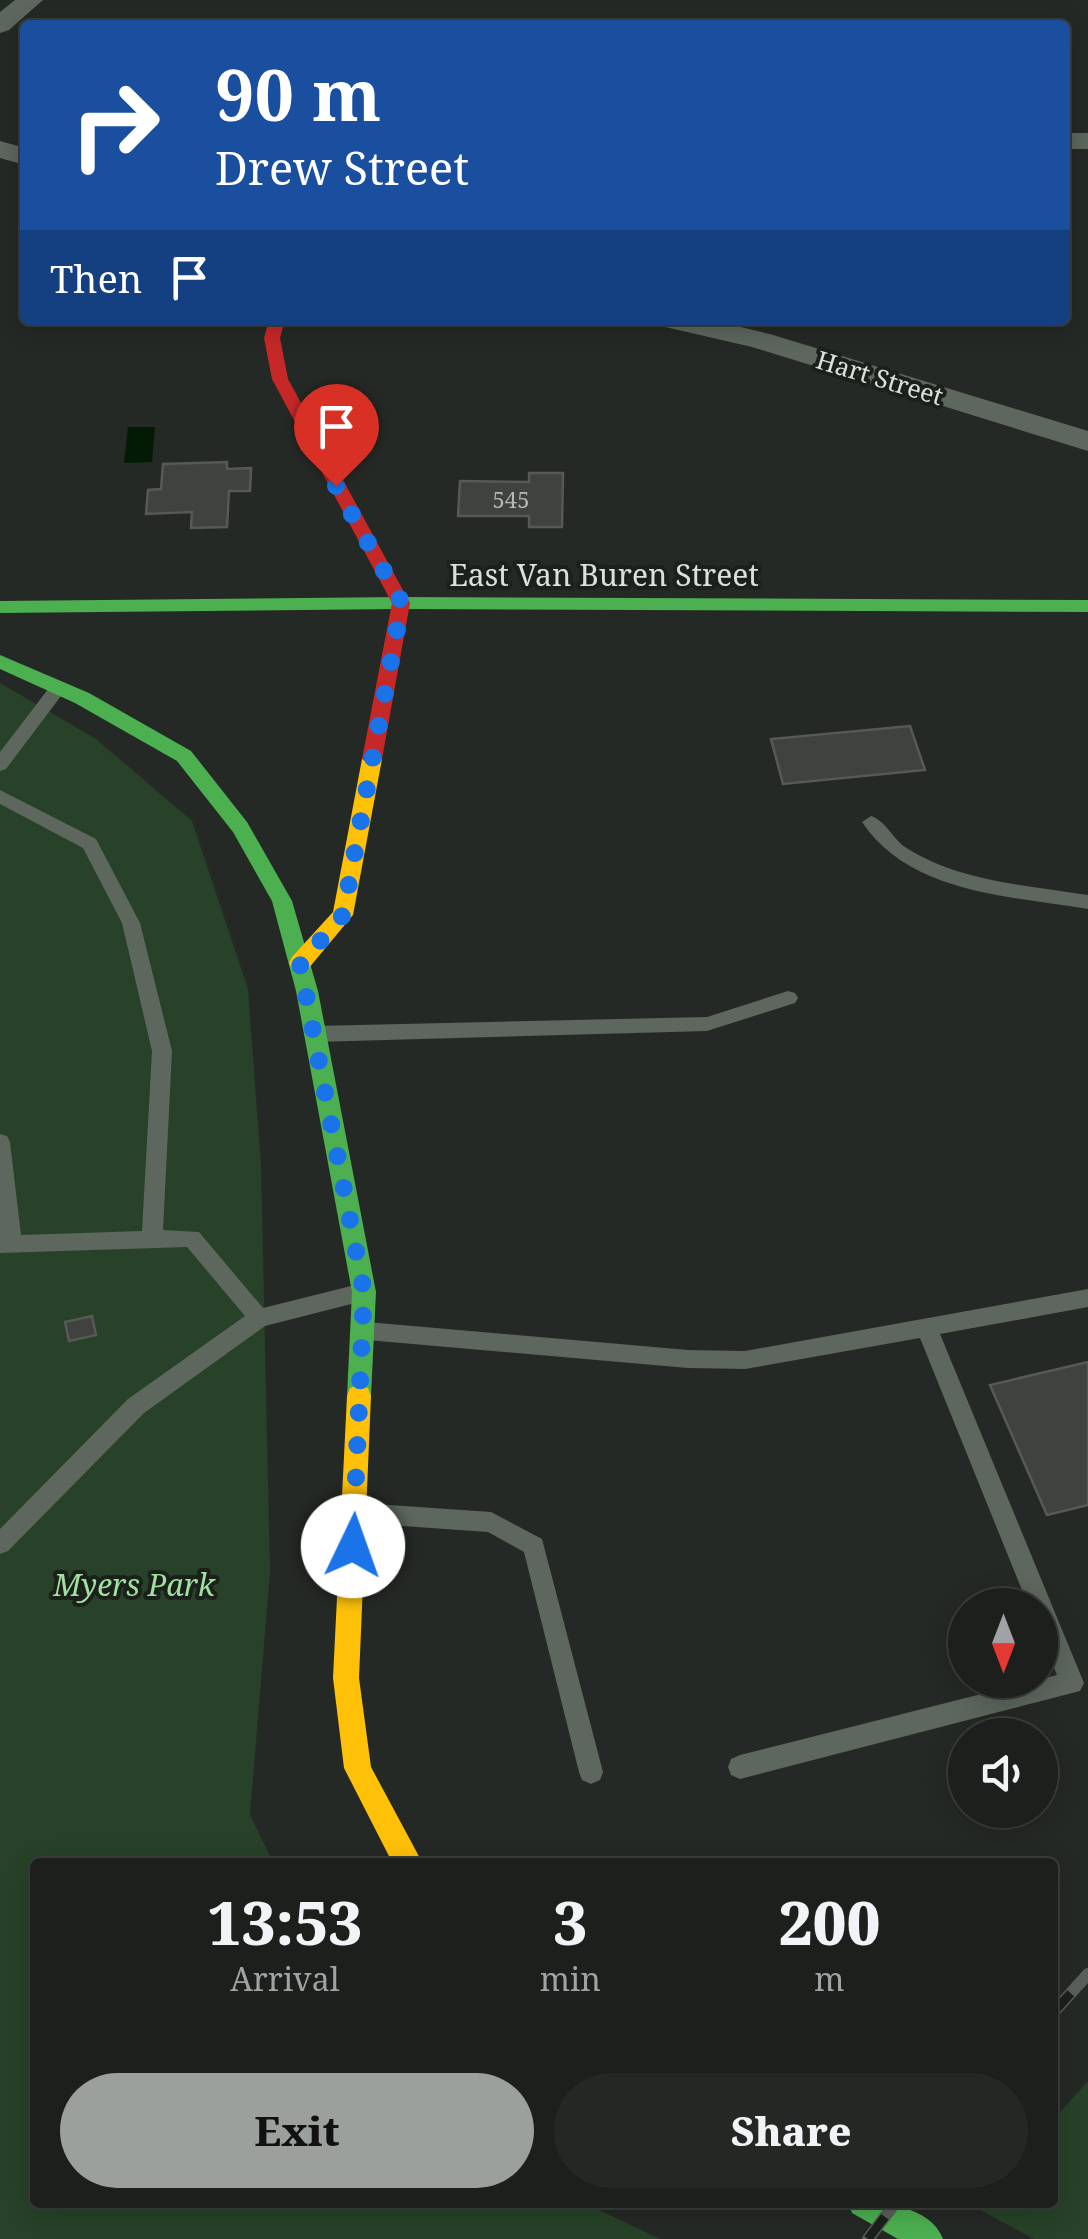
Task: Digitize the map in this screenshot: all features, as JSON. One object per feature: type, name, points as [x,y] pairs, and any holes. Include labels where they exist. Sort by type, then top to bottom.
[{"type":"street","points":[[0,25],[30,0]]},
{"type":"street","points":[[276,325],[272,338],[280,379],[402,603],[343,915],[300,964]]},
{"type":"street","name":"Hart Street","points":[[693,325],[760,340],[1088,441]]},
{"type":"street","name":"East Van Buren Street","points":[[0,607],[402,603],[1088,606]]},
{"type":"street","points":[[0,661],[184,756],[240,827],[282,901],[315,1034],[364,1292],[346,1678],[358,1768],[405,1858]]},
{"type":"street","points":[[874,2208],[928,2239]]},
{"type":"lane","points":[[0,765],[58,688]]},
{"type":"lane","points":[[0,796],[90,844],[131,922],[162,1051],[152,1238]]},
{"type":"lane","points":[[871,822],[897,851],[964,882],[1088,902]]},
{"type":"lane","points":[[315,1034],[706,1024],[788,998]]},
{"type":"lane","points":[[0,1142],[6,1244],[192,1238],[259,1318]]},
{"type":"lane","points":[[0,1544],[136,1406],[259,1318],[364,1292]]},
{"type":"lane","points":[[365,1331],[688,1359],[745,1360],[1088,1298]]},
{"type":"lane","points":[[740,1767],[1072,1683],[926,1327]]},
{"type":"lane","points":[[355,1512],[490,1522],[534,1546],[591,1772]]},
{"type":"green space","name":"Myers Park","points":[[0,683],[96,739],[192,821],[248,989],[261,1166],[270,1572],[250,1815],[271,1858],[30,1858],[30,2208],[595,2208],[660,2239],[0,2239]]},
{"type":"green space","points":[[1088,2081],[1088,2239],[1034,2239],[977,2208],[1058,2208],[1058,2114]]},
{"type":"shaded area","points":[[128,427],[155,427],[152,462],[124,463]]},
{"type":"building","points":[[227,462],[227,469],[251,468],[250,491],[229,491],[227,527],[191,528],[192,512],[146,514],[148,490],[161,489],[163,464]]},
{"type":"building","points":[[529,473],[563,473],[562,527],[529,527],[529,516],[458,516],[460,481],[529,482]]},
{"type":"building","points":[[910,726],[925,770],[783,784],[771,739]]},
{"type":"building","points":[[92,1316],[96,1335],[69,1341],[65,1322]]},
{"type":"building","points":[[1088,1362],[1088,1505],[1047,1515],[990,1385]]},
{"type":"railway","points":[[1058,2007],[1088,1974]]},
{"type":"railway","points":[[868,2239],[891,2208]]},
{"type":"traffic: fast","points":[[0,607],[401,603],[1088,606]]},
{"type":"traffic: fast","points":[[0,661],[82,698],[184,756],[240,827],[282,901],[307,991],[364,1292],[359,1396]]},
{"type":"traffic: fast","points":[[874,2208],[928,2239]]},
{"type":"traffic: slow","points":[[300,963],[343,915],[372,759]]},
{"type":"traffic: slow","points":[[359,1396],[346,1678],[358,1768],[405,1858]]},
{"type":"traffic: jam","points":[[276,325],[272,338],[280,379],[401,603],[372,759]]},
{"type":"route","points":[[336,486],[402,603],[343,915],[300,964],[364,1292],[353,1546]]}]
